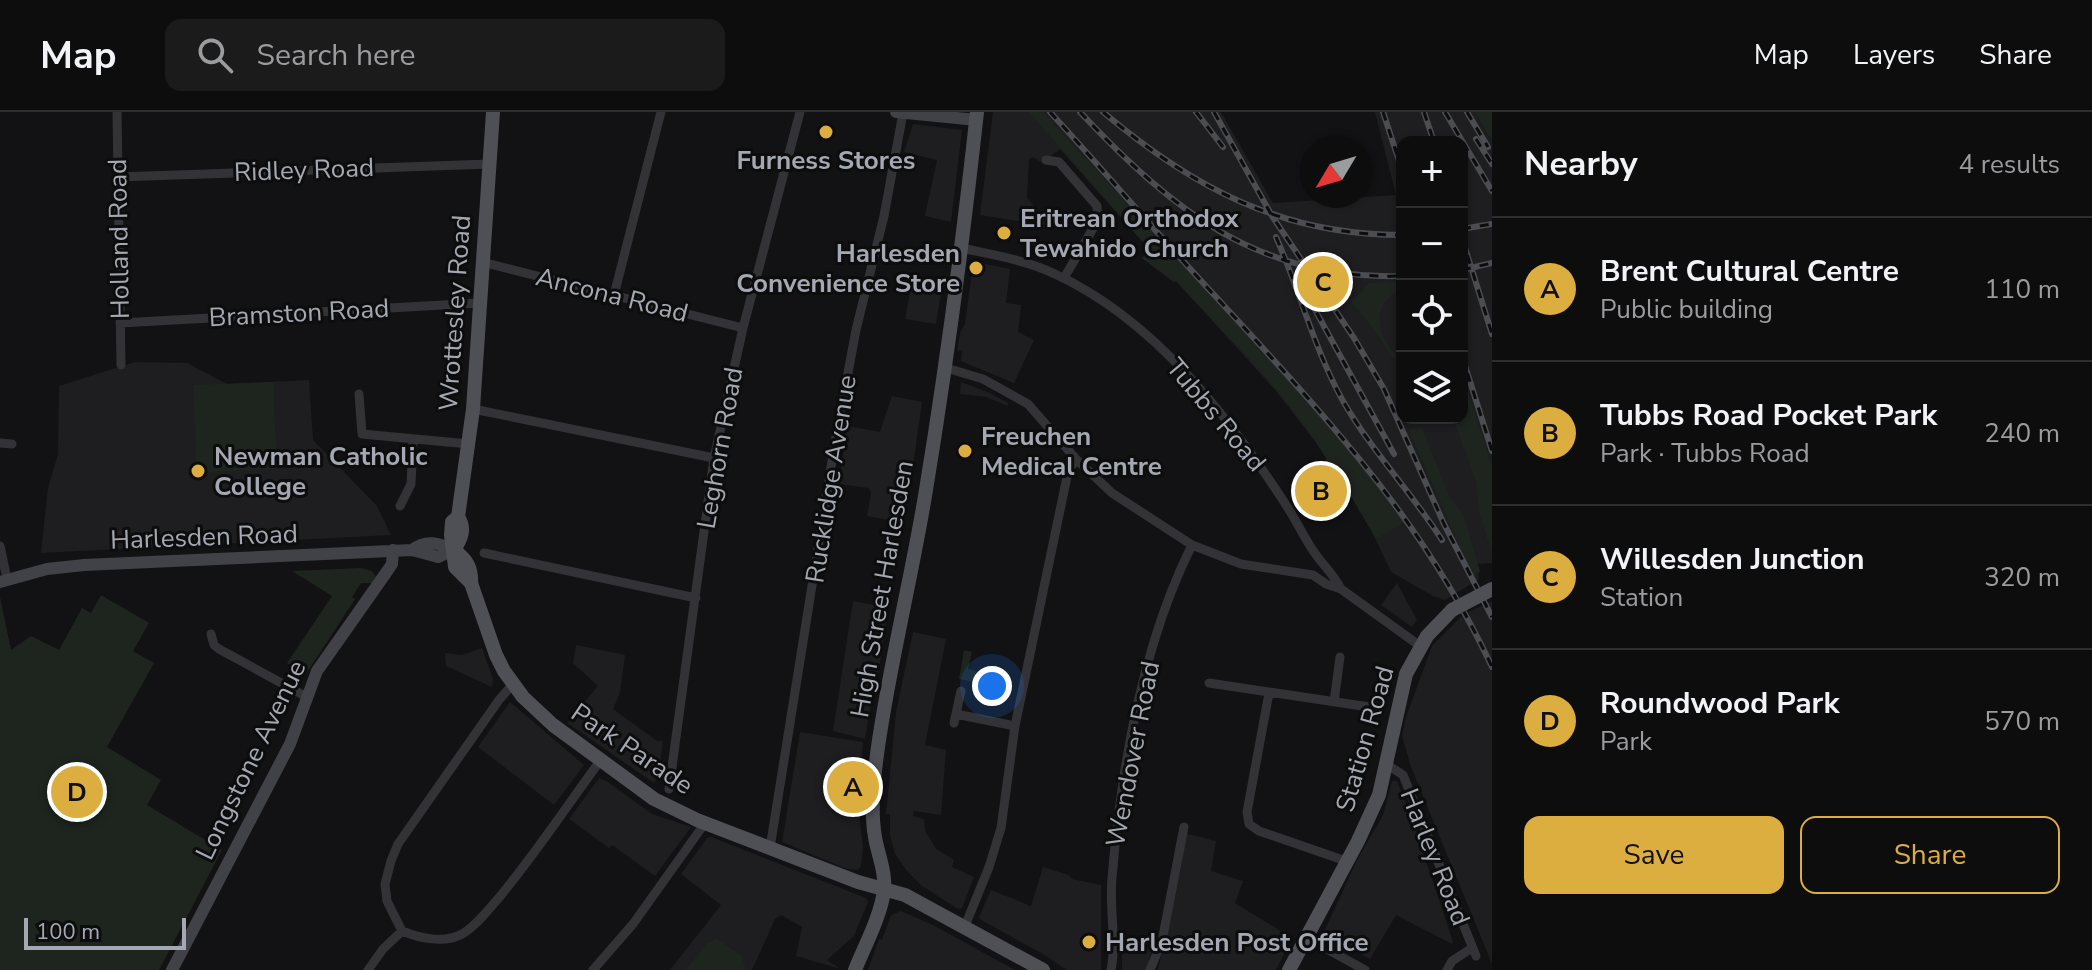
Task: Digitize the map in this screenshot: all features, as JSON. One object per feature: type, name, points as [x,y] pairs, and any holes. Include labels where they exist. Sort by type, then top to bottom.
[{"type":"main road","name":"Wrottesley Road","points":[[458,559],[451,535],[452,522],[458,517],[473,409],[493,112]]},
{"type":"main road","name":"High Street Harlesden","points":[[884,889],[874,836],[872,805],[876,765],[887,691],[925,496],[977,116]]},
{"type":"main road","name":"Park Parade","points":[[458,559],[471,583],[496,655],[513,684],[553,725],[665,806],[858,882],[884,889]]},
{"type":"main road","name":"Station Road","points":[[1289,970],[1368,821],[1386,764],[1406,674],[1420,646],[1452,610],[1492,589]]},
{"type":"main road","points":[[855,970],[881,906],[884,889],[905,895],[965,926],[1026,965],[1043,970]]},
{"type":"street","name":"Holland Road","points":[[117,112],[121,365]]},
{"type":"street","points":[[614,295],[661,112]]},
{"type":"street","name":"Leghorn Road","points":[[669,789],[714,458],[743,328],[800,112]]},
{"type":"street","points":[[896,112],[977,116]]},
{"type":"street","name":"Rucklidge Avenue","points":[[770,848],[835,442],[903,113]]},
{"type":"street","points":[[1046,160],[1059,162],[1097,206],[1099,213],[1098,220],[1064,278]]},
{"type":"street","name":"Ridley Road","points":[[118,177],[490,164]]},
{"type":"street","name":"Tubbs Road","points":[[961,248],[1033,264],[1064,278],[1136,327],[1189,378],[1256,460],[1319,559],[1335,575],[1341,589],[1420,646]]},
{"type":"street","name":"Ancona Road","points":[[482,262],[743,328]]},
{"type":"street","name":"Bramston Road","points":[[120,323],[479,303]]},
{"type":"street","points":[[943,367],[983,379],[1028,404],[1076,459],[1112,493],[1192,545],[1241,564],[1313,575],[1341,589]]},
{"type":"street","points":[[359,394],[362,434],[469,444]]},
{"type":"street","points":[[473,409],[714,458]]},
{"type":"street","points":[[400,506],[411,484],[413,439]]},
{"type":"street","points":[[0,443],[12,444]]},
{"type":"street","points":[[965,926],[1001,828],[1015,726],[1068,472],[1076,459]]},
{"type":"street","name":"Harlesden Road","points":[[4,580],[47,569],[84,565],[412,550],[420,544],[439,543],[458,559]]},
{"type":"street","name":"Wendover Road","points":[[1111,970],[1111,887],[1116,824],[1132,737],[1159,630],[1192,545]]},
{"type":"street","points":[[0,546],[4,580]]},
{"type":"street","name":"Longstone Avenue","points":[[172,970],[290,744],[305,696],[317,671],[383,577],[387,550]]},
{"type":"street","points":[[484,553],[696,598]]},
{"type":"street","points":[[211,634],[214,645],[219,649],[305,696]]},
{"type":"street","points":[[1334,702],[1340,657]]},
{"type":"street","points":[[1209,683],[1376,708]]},
{"type":"street","points":[[513,684],[398,844],[385,884],[387,901],[402,931],[416,937],[443,939],[460,936],[470,928],[513,880],[600,761]]},
{"type":"street","points":[[961,691],[955,718],[1015,726]]},
{"type":"street","points":[[1269,693],[1247,812],[1249,824],[1259,831],[1346,861]]},
{"type":"street","name":"Harley Road","points":[[1386,764],[1403,775],[1474,952],[1452,961],[1447,970]]},
{"type":"street","points":[[593,970],[633,924],[705,823]]},
{"type":"street","points":[[1150,970],[1162,941],[1184,827]]},
{"type":"street","points":[[368,970],[383,949],[402,931]]},
{"type":"street","points":[[1305,937],[1365,970]]},
{"type":"shaded area","points":[[993,112],[1221,112],[1273,203],[1300,201],[1300,208],[1372,208],[1372,197],[1396,195],[1375,112],[1474,112],[1492,141],[1492,563],[1478,564],[1479,579],[1445,600],[1391,572],[1367,521],[1349,492],[1276,391],[1176,281],[1142,258],[1149,249],[1060,149],[1042,163],[1033,157],[1029,160],[1027,198],[1048,222],[1044,225],[980,215]]},
{"type":"shaded area","points":[[1029,112],[1043,112],[1302,395],[1367,469],[1405,522],[1376,539],[1349,493],[1307,519],[1291,493],[1319,475],[1314,468],[1327,460],[1311,435],[1256,367],[1176,281],[1142,258],[1149,249]]},
{"type":"shaded area","points":[[1474,112],[1492,112],[1492,141]]},
{"type":"shaded area","points":[[913,124],[962,130],[951,222],[925,216],[937,160],[904,152]]},
{"type":"shaded area","points":[[973,264],[1010,269],[1006,303],[1021,305],[1018,332],[1034,340],[1014,383],[961,361],[962,351],[957,350],[965,324]]},
{"type":"shaded area","points":[[913,275],[943,281],[936,324],[905,319]]},
{"type":"shaded area","points":[[1396,282],[1396,292],[1388,298],[1380,314],[1385,340],[1396,355],[1393,358],[1351,302],[1369,283]]},
{"type":"shaded area","name":"Newman Catholic College","points":[[135,362],[187,363],[227,384],[309,380],[313,440],[377,506],[391,535],[41,553],[48,488],[58,454],[59,386]]},
{"type":"shaded area","points":[[273,382],[277,469],[197,472],[193,385]]},
{"type":"shaded area","points":[[961,382],[990,393],[1008,403],[1008,406],[986,397],[960,394]]},
{"type":"shaded area","points":[[1468,392],[1492,466],[1492,553],[1480,515],[1476,481],[1455,424],[1468,424]]},
{"type":"shaded area","points":[[892,396],[922,402],[905,523],[867,516],[869,488],[838,484],[848,426],[880,432]]},
{"type":"shaded area","points":[[1422,428],[1450,498],[1464,516],[1480,571],[1473,576],[1409,431]]},
{"type":"shaded area","points":[[361,568],[372,571],[376,577],[372,583],[361,583],[352,597],[355,599],[306,674],[287,663],[332,596],[292,571]]},
{"type":"shaded area","points":[[1397,583],[1417,620],[1412,627],[1381,605]]},
{"type":"shaded area","points":[[101,595],[149,623],[133,651],[154,663],[107,747],[161,780],[147,805],[222,850],[159,970],[0,970],[0,597],[11,650],[31,636],[59,650],[82,608],[91,613]]},
{"type":"shaded area","points":[[853,601],[888,608],[865,739],[833,731]]},
{"type":"shaded area","points":[[1492,601],[1492,964],[1411,767],[1402,736],[1432,646],[1464,614]]},
{"type":"shaded area","points":[[913,632],[946,639],[925,745],[946,750],[941,815],[914,811],[913,816],[924,819],[925,830],[936,849],[954,860],[952,867],[974,877],[962,908],[958,909],[922,886],[907,871],[895,854],[890,835],[890,814],[886,814],[896,712]]},
{"type":"shaded area","points":[[576,645],[625,655],[620,693],[613,709],[657,741],[663,741],[659,774],[654,783],[567,723],[598,686],[573,663]]},
{"type":"shaded area","points":[[482,648],[493,679],[492,687],[446,666],[445,653],[462,655]]},
{"type":"shaded area","points":[[964,650],[972,652],[968,669],[976,671],[974,682],[959,679]]},
{"type":"shaded area","points":[[510,702],[584,765],[554,805],[478,747]]},
{"type":"shaded area","points":[[800,732],[863,742],[858,805],[863,847],[858,870],[847,869],[782,842]]},
{"type":"shaded area","points":[[599,778],[652,814],[691,827],[655,876],[569,819]]},
{"type":"shaded area","points":[[1392,781],[1397,781],[1413,822],[1453,942],[1396,915],[1370,959],[1323,934],[1357,860],[1383,815]]},
{"type":"shaded area","points":[[1184,833],[1216,841],[1211,871],[1243,881],[1235,903],[1292,938],[1276,970],[1158,970],[1182,862]]},
{"type":"shaded area","points":[[707,838],[866,898],[868,902],[854,936],[827,960],[841,969],[796,956],[802,927],[781,915],[775,919],[752,970],[670,970],[721,905],[681,874]]},
{"type":"shaded area","points":[[1043,867],[1069,875],[1072,879],[1101,885],[1101,970],[1067,970],[979,917],[991,890],[1031,906]]},
{"type":"shaded area","points":[[901,911],[1015,970],[868,970],[891,915]]},
{"type":"shaded area","points":[[716,939],[741,955],[746,970],[686,970],[706,944]]},
{"type":"shaded area","points":[[1122,947],[1152,949],[1146,970],[1122,970]]},
{"type":"railway","points":[[1050,112],[1296,385],[1369,471],[1435,564],[1465,613],[1492,667]]},
{"type":"railway","points":[[1080,112],[1149,180],[1222,233],[1262,252],[1304,266],[1351,274],[1396,276]]},
{"type":"railway","points":[[1103,112],[1171,163],[1241,202],[1317,226],[1358,233],[1396,235]]},
{"type":"railway","points":[[1196,112],[1223,147]]},
{"type":"railway","points":[[1214,112],[1272,216],[1354,338],[1384,389],[1444,524],[1492,617]]},
{"type":"railway","points":[[1383,112],[1396,152]]},
{"type":"railway","points":[[1424,112],[1432,136]]},
{"type":"railway","points":[[1445,112],[1492,191]]},
{"type":"railway","points":[[1467,112],[1488,147]]},
{"type":"railway","points":[[1476,139],[1492,164]]},
{"type":"railway","points":[[1468,228],[1492,224]]},
{"type":"railway","points":[[1276,237],[1324,361],[1343,401],[1442,540]]},
{"type":"railway","points":[[1468,257],[1492,334]]},
{"type":"railway","points":[[1468,269],[1492,263]]},
{"type":"railway","points":[[1308,297],[1394,454]]},
{"type":"railway","points":[[1468,375],[1492,451]]},
{"type":"place","name":"Furness Stores","points":[[826,132]]},
{"type":"place","name":"Eritrean Orthodox Tewahido Church","points":[[1004,233]]},
{"type":"place","name":"Harlesden Convenience Store","points":[[976,268]]},
{"type":"place","name":"Willesden Junction","points":[[1323,282]]},
{"type":"place","name":"Freuchen Medical Centre","points":[[965,451]]},
{"type":"place","name":"Newman Catholic College","points":[[198,471]]},
{"type":"place","name":"Tubbs Road Pocket Park","points":[[1321,491]]},
{"type":"place","name":"Brent Cultural Centre","points":[[853,787]]},
{"type":"place","name":"Roundwood Park","points":[[77,792]]},
{"type":"place","name":"Harlesden Post Office","points":[[1089,942]]}]
